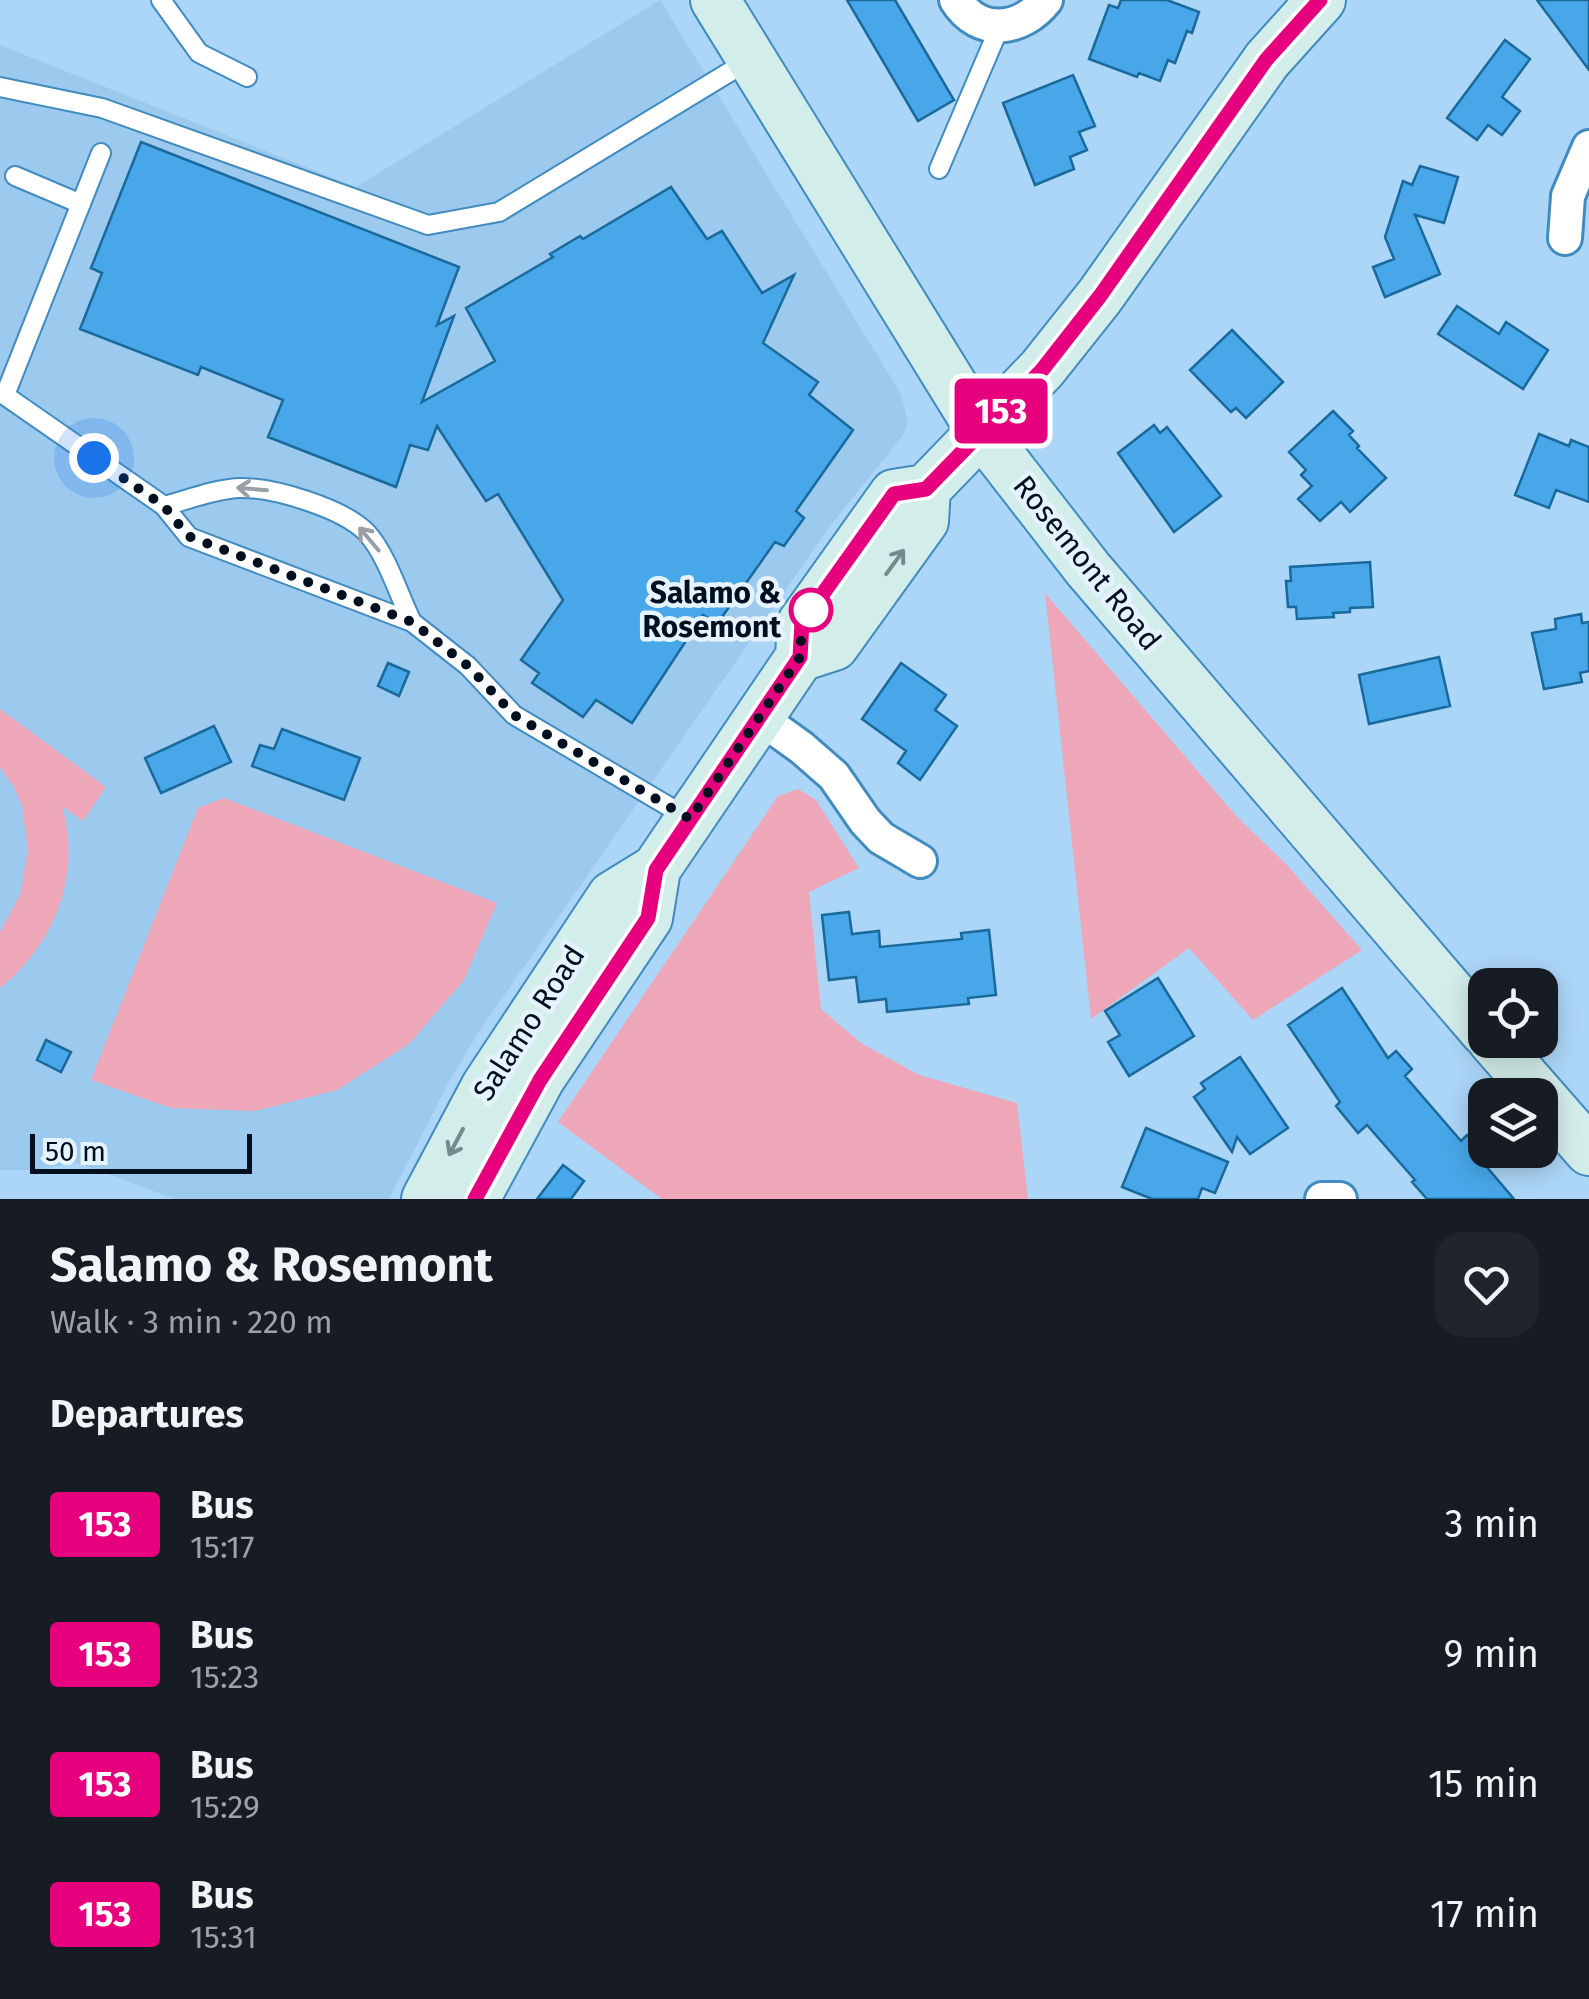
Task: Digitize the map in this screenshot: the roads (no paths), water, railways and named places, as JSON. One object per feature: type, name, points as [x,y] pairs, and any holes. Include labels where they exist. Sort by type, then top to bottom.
[{"type":"main road","name":"Rosemont Road","points":[[715,0],[982,431],[1101,584],[1468,1012]]},
{"type":"main road","name":"Salamo Road","points":[[475,1199],[540,1080],[648,918],[656,870],[800,657],[802,623],[862,535],[894,494],[926,489],[1042,370],[1266,60],[1320,0]]},
{"type":"main road","name":"Salamo Road","points":[[426,1199],[486,1086],[612,896],[656,870]]},
{"type":"main road","points":[[1508,1058],[1589,1151]]},
{"type":"street","points":[[956,0],[978,20],[1000,26],[1019,24],[1035,15],[1046,0]]},
{"type":"street","points":[[1564,238],[1568,196],[1589,146]]},
{"type":"street","points":[[759,717],[834,776],[864,821],[881,838],[920,861]]},
{"type":"street","points":[[1322,1199],[1340,1199]]},
{"type":"lane","points":[[161,0],[198,52],[247,77]]},
{"type":"lane","points":[[938,169],[1000,26]]},
{"type":"lane","points":[[0,87],[102,108],[428,225],[499,212],[751,58]]},
{"type":"lane","points":[[101,152],[2,393],[164,506],[188,536],[412,622],[468,666],[514,715],[690,819]]},
{"type":"lane","points":[[15,176],[80,204]]},
{"type":"lane","points":[[164,506],[235,488],[267,490],[339,513],[364,530],[377,547],[412,622]]},
{"type":"place","name":"Salamo & Rosemont","points":[[811,610]]}]
